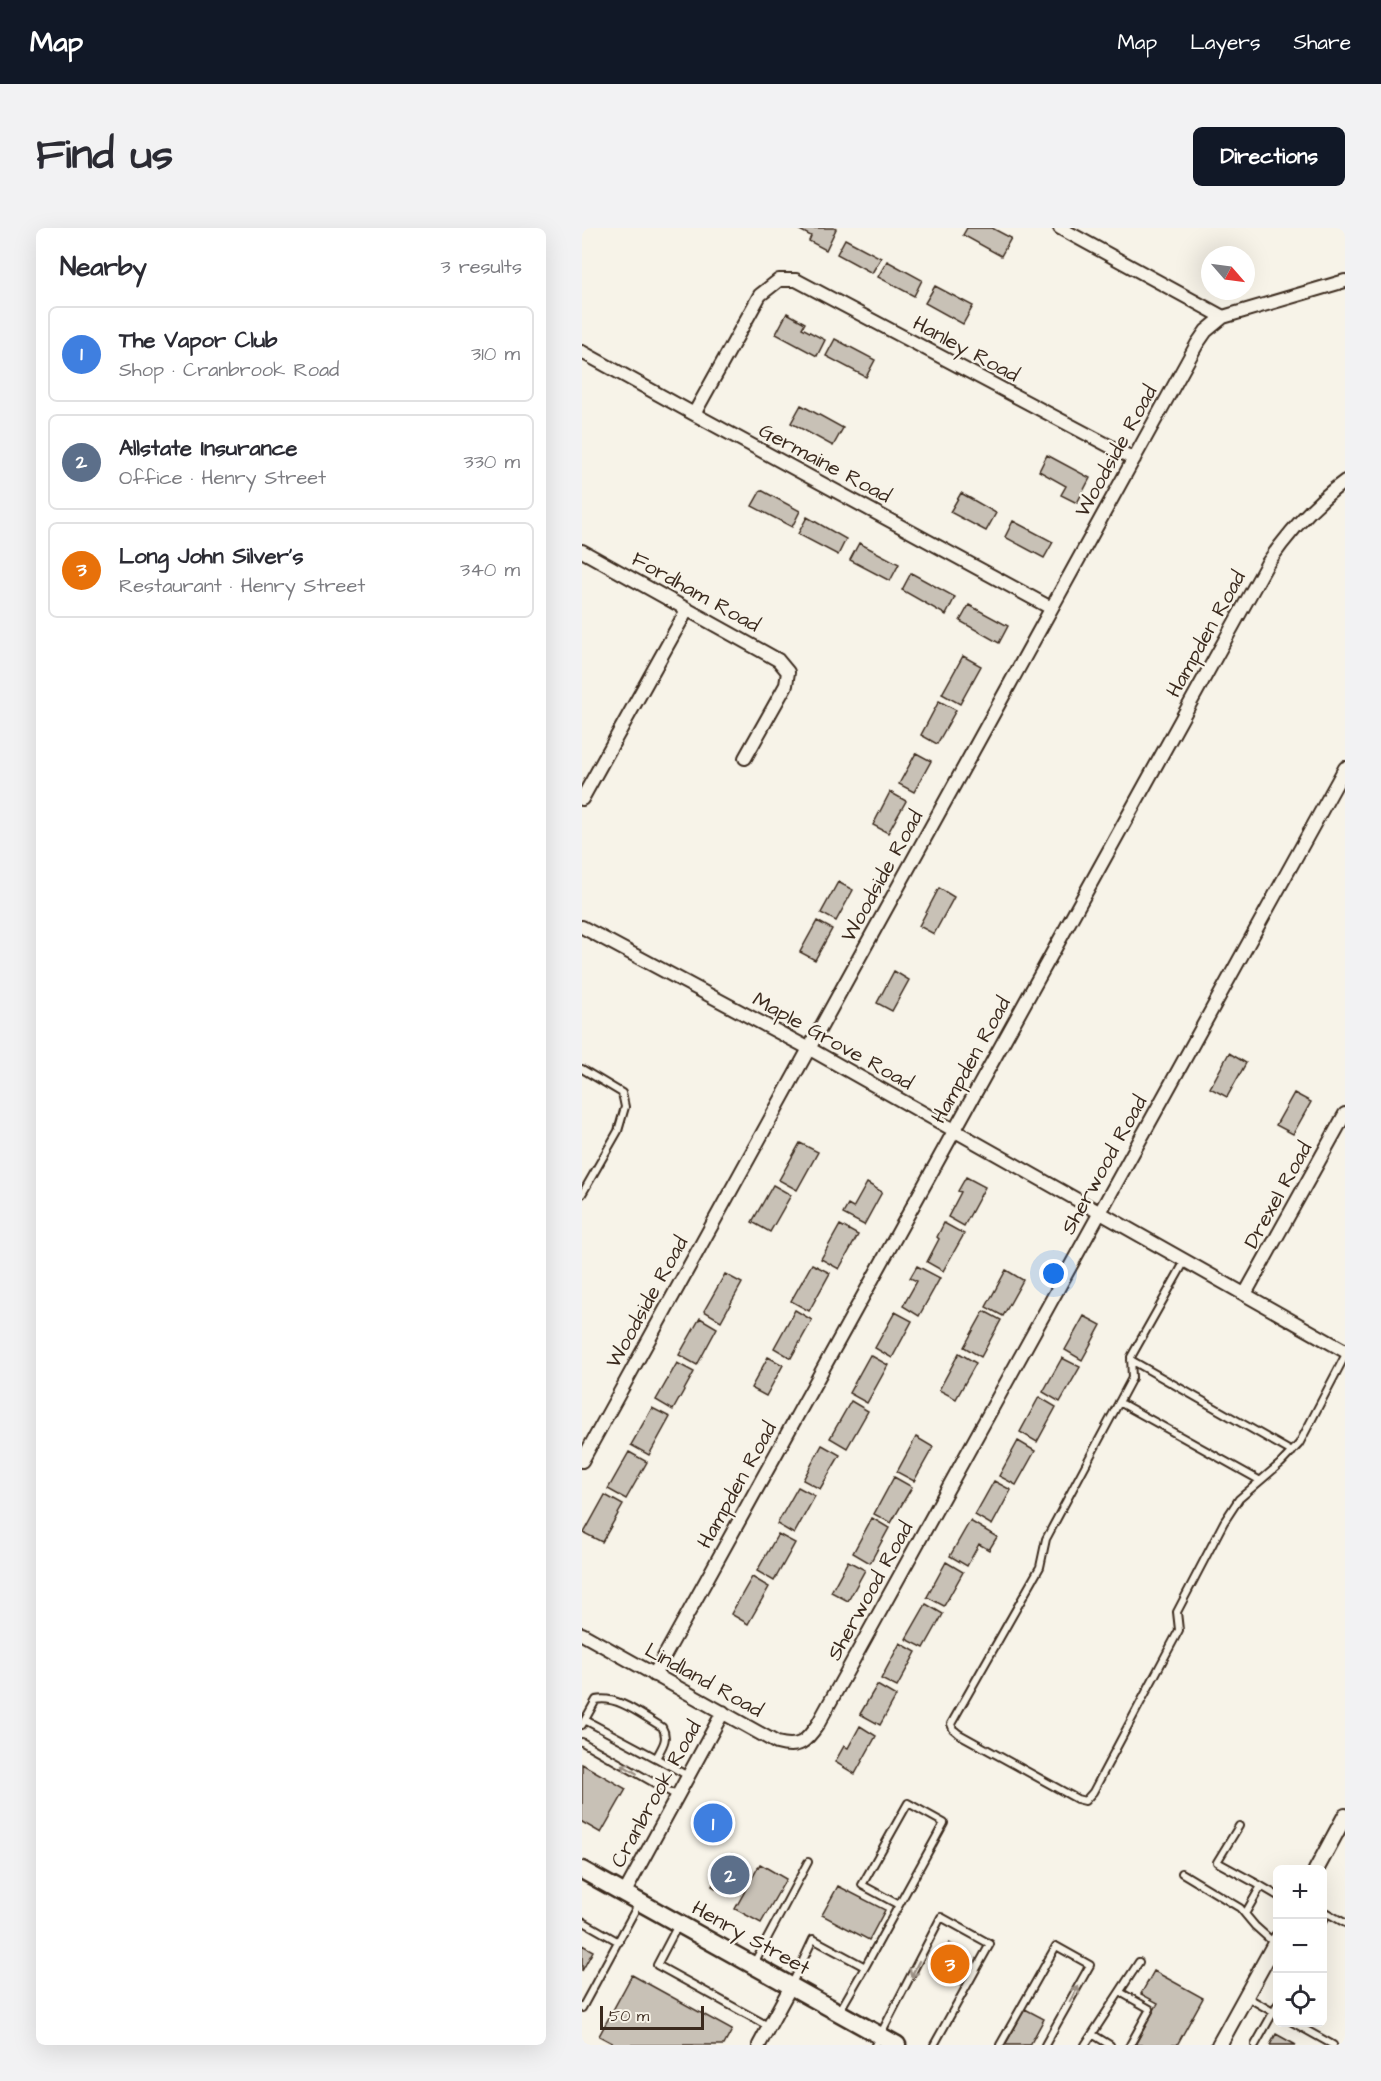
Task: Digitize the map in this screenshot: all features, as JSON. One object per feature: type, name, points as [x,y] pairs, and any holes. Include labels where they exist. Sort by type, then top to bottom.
[{"type":"main road","name":"Henry Street","points":[[582,1870],[839,2013],[878,2040],[897,2045]]},
{"type":"street","points":[[1060,228],[1223,317],[1345,281]]},
{"type":"street","name":"Hanley Road","points":[[694,414],[760,295],[779,280],[796,280],[1134,459]]},
{"type":"street","name":"Woodside Road","points":[[582,1461],[1197,344],[1206,331],[1223,317]]},
{"type":"street","name":"Germaine Road","points":[[582,351],[1051,608]]},
{"type":"street","name":"Hampden Road","points":[[654,1675],[1267,564],[1299,521],[1345,481]]},
{"type":"street","name":"Fordham Road","points":[[582,550],[778,660],[788,672],[786,685],[745,758]]},
{"type":"street","points":[[582,799],[687,610]]},
{"type":"street","name":"Sherwood Road","points":[[809,1737],[818,1725],[1345,768]]},
{"type":"street","name":"Maple Grove Road","points":[[582,927],[810,1049],[1345,1351]]},
{"type":"street","name":"Drexel Road","points":[[1245,1294],[1345,1114]]},
{"type":"street","name":"Lindland Road","points":[[582,1634],[777,1743],[789,1747],[798,1745],[809,1737]]},
{"type":"street","name":"Cranbrook Road","points":[[624,1894],[723,1712]]},
{"type":"street","points":[[1318,1865],[1345,1816]]},
{"type":"street","points":[[1219,2045],[1273,1947]]},
{"type":"street","points":[[759,2045],[791,1986]]},
{"type":"lane","points":[[582,1069],[622,1093],[624,1107],[618,1131],[582,1194]]},
{"type":"lane","points":[[1186,1260],[1131,1357],[1132,1378],[1046,1539],[1040,1567],[951,1724],[953,1729],[969,1739],[1085,1801],[1093,1792],[1179,1630],[1177,1612],[1224,1522],[1239,1499],[1299,1444],[1345,1356]]},
{"type":"lane","points":[[1131,1360],[1292,1452]]},
{"type":"lane","points":[[1119,1402],[1259,1480]]},
{"type":"lane","points":[[656,1758],[665,1742],[666,1734],[662,1727],[613,1700],[596,1700],[584,1722],[687,1776]]},
{"type":"lane","points":[[582,1742],[677,1796]]},
{"type":"lane","points":[[839,2013],[865,1967],[944,1823],[908,1803],[862,1885],[899,1905]]},
{"type":"lane","points":[[1239,1826],[1217,1862],[1273,1893]]},
{"type":"lane","points":[[753,1965],[808,1862]]},
{"type":"lane","points":[[1182,1873],[1240,1908],[1255,1926],[1273,1939]]},
{"type":"lane","points":[[1245,1914],[1261,1886]]},
{"type":"lane","points":[[582,2008],[639,1902]]},
{"type":"lane","points":[[1327,1913],[1345,1923]]},
{"type":"lane","points":[[878,2040],[941,1917],[990,1944],[934,2045]]},
{"type":"lane","points":[[582,1921],[619,1942]]},
{"type":"lane","points":[[679,1924],[657,1965],[769,2027]]},
{"type":"lane","points":[[791,1986],[813,1939],[865,1967]]},
{"type":"lane","points":[[1000,2045],[1056,1946],[1090,1965],[1046,2045]]},
{"type":"lane","points":[[1085,2045],[1139,1962]]},
{"type":"lane","points":[[1120,1992],[1150,2009],[1130,2045]]},
{"type":"lane","points":[[1246,1997],[1273,2012]]},
{"type":"lane","points":[[1255,2045],[1273,2016]]},
{"type":"lane","points":[[1301,2027],[1333,2045]]},
{"type":"lane","points":[[1092,2034],[1110,2045]]},
{"type":"building","points":[[796,228],[836,229],[826,250],[809,241],[811,236]]},
{"type":"building","points":[[967,228],[992,228],[1011,238],[1001,256],[963,235]]},
{"type":"building","points":[[845,239],[881,258],[872,273],[837,254]]},
{"type":"building","points":[[887,261],[922,280],[914,296],[878,277]]},
{"type":"building","points":[[935,286],[973,306],[963,324],[925,303]]},
{"type":"building","points":[[787,313],[805,323],[802,328],[825,340],[817,356],[776,334]]},
{"type":"building","points":[[835,339],[875,360],[866,377],[826,356]]},
{"type":"building","points":[[801,405],[843,428],[833,446],[791,423]]},
{"type":"building","points":[[1047,455],[1090,478],[1077,503],[1061,495],[1066,486],[1039,471]]},
{"type":"building","points":[[761,490],[800,511],[792,527],[752,506]]},
{"type":"building","points":[[961,493],[996,513],[986,531],[950,512]]},
{"type":"building","points":[[807,517],[846,539],[838,555],[798,534]]},
{"type":"building","points":[[1013,521],[1053,542],[1044,558],[1005,537]]},
{"type":"building","points":[[859,543],[899,564],[890,581],[850,560]]},
{"type":"building","points":[[911,573],[955,597],[946,615],[902,590]]},
{"type":"building","points":[[969,605],[1008,626],[999,643],[960,621]]},
{"type":"building","points":[[963,656],[981,666],[960,704],[942,694]]},
{"type":"building","points":[[939,701],[956,710],[937,744],[921,735]]},
{"type":"building","points":[[916,753],[931,761],[914,792],[899,784]]},
{"type":"building","points":[[890,792],[906,801],[888,833],[873,825]]},
{"type":"building","points":[[838,882],[853,890],[836,921],[821,913]]},
{"type":"building","points":[[939,888],[954,897],[934,934],[919,926]]},
{"type":"building","points":[[817,921],[832,929],[815,960],[800,952]]},
{"type":"building","points":[[894,971],[909,980],[892,1011],[877,1003]]},
{"type":"building","points":[[1229,1053],[1246,1063],[1227,1097],[1210,1088]]},
{"type":"building","points":[[1294,1093],[1311,1102],[1293,1134],[1276,1125]]},
{"type":"building","points":[[800,1143],[818,1152],[797,1190],[779,1180]]},
{"type":"building","points":[[966,1177],[985,1187],[964,1226],[948,1217]]},
{"type":"building","points":[[867,1183],[882,1192],[864,1225],[843,1214],[848,1205],[853,1208]]},
{"type":"building","points":[[773,1185],[791,1195],[770,1232],[752,1222]]},
{"type":"building","points":[[944,1223],[964,1234],[943,1271],[927,1262],[939,1239],[937,1237]]},
{"type":"building","points":[[840,1225],[858,1235],[839,1269],[821,1259]]},
{"type":"building","points":[[812,1264],[830,1273],[809,1311],[791,1301]]},
{"type":"building","points":[[917,1266],[940,1278],[919,1316],[903,1306],[917,1281],[910,1278]]},
{"type":"building","points":[[1006,1270],[1023,1280],[1003,1316],[986,1307]]},
{"type":"building","points":[[725,1274],[742,1283],[721,1321],[704,1311]]},
{"type":"building","points":[[795,1310],[812,1320],[791,1358],[774,1348]]},
{"type":"building","points":[[984,1311],[1001,1320],[981,1357],[964,1347]]},
{"type":"building","points":[[895,1312],[912,1321],[892,1358],[875,1348]]},
{"type":"building","points":[[1084,1316],[1101,1325],[1082,1360],[1065,1350]]},
{"type":"building","points":[[700,1318],[717,1328],[697,1365],[679,1355]]},
{"type":"building","points":[[959,1353],[976,1363],[956,1399],[939,1390]]},
{"type":"building","points":[[870,1355],[888,1365],[867,1403],[849,1393]]},
{"type":"building","points":[[768,1357],[783,1365],[766,1396],[751,1388]]},
{"type":"building","points":[[1062,1358],[1080,1367],[1060,1402],[1043,1392]]},
{"type":"building","points":[[677,1363],[694,1372],[673,1410],[656,1400]]},
{"type":"building","points":[[1039,1397],[1056,1407],[1037,1442],[1020,1432]]},
{"type":"building","points":[[851,1401],[868,1411],[847,1448],[830,1438]]},
{"type":"building","points":[[652,1408],[670,1417],[649,1455],[631,1445]]},
{"type":"building","points":[[916,1437],[933,1447],[914,1481],[897,1472]]},
{"type":"building","points":[[1018,1441],[1035,1451],[1016,1485],[999,1476]]},
{"type":"building","points":[[822,1445],[840,1455],[820,1489],[803,1480]]},
{"type":"building","points":[[629,1452],[647,1462],[626,1499],[608,1489]]},
{"type":"building","points":[[894,1477],[912,1487],[891,1523],[874,1514]]},
{"type":"building","points":[[994,1481],[1011,1490],[992,1525],[975,1515]]},
{"type":"building","points":[[798,1487],[815,1496],[794,1534],[777,1524]]},
{"type":"building","points":[[605,1495],[623,1505],[602,1542],[584,1533]]},
{"type":"building","points":[[872,1518],[889,1528],[870,1563],[853,1553]]},
{"type":"building","points":[[970,1521],[997,1537],[989,1550],[979,1544],[967,1566],[950,1556]]},
{"type":"building","points":[[778,1534],[795,1543],[774,1581],[757,1571]]},
{"type":"building","points":[[848,1561],[865,1570],[848,1601],[831,1592]]},
{"type":"building","points":[[946,1562],[963,1572],[944,1606],[927,1597]]},
{"type":"building","points":[[752,1577],[769,1587],[748,1624],[731,1614]]},
{"type":"building","points":[[926,1604],[943,1614],[924,1648],[906,1639]]},
{"type":"building","points":[[900,1643],[916,1652],[897,1687],[881,1679]]},
{"type":"building","points":[[877,1685],[896,1696],[880,1725],[860,1714]]},
{"type":"building","points":[[860,1726],[876,1736],[855,1774],[835,1762],[844,1746],[848,1748]]},
{"type":"building","points":[[582,1764],[626,1789],[601,1833],[582,1822]]},
{"type":"building","points":[[713,1806],[728,1815],[729,1833],[713,1839],[700,1831],[697,1816]]},
{"type":"building","points":[[731,1854],[747,1863],[729,1896],[712,1886]]},
{"type":"building","points":[[760,1864],[786,1879],[761,1923],[735,1909]]},
{"type":"building","points":[[838,1886],[885,1910],[869,1940],[822,1915]]},
{"type":"building","points":[[949,1943],[968,1954],[950,1985],[932,1974]]},
{"type":"building","points":[[582,1945],[593,1951],[582,1971]]},
{"type":"building","points":[[1154,1971],[1203,1998],[1177,2045],[1135,2045],[1158,2003],[1141,1994]]},
{"type":"building","points":[[632,1975],[732,2030],[724,2045],[616,2045],[599,2036]]},
{"type":"building","points":[[1025,2009],[1044,2019],[1030,2045],[1005,2045]]},
{"type":"building","points":[[1276,2034],[1296,2045],[1270,2045]]},
{"type":"place","name":"The Vapor Club","points":[[713,1823]]},
{"type":"place","name":"Allstate Insurance","points":[[730,1875]]},
{"type":"place","name":"Long John Silver's","points":[[950,1964]]}]
